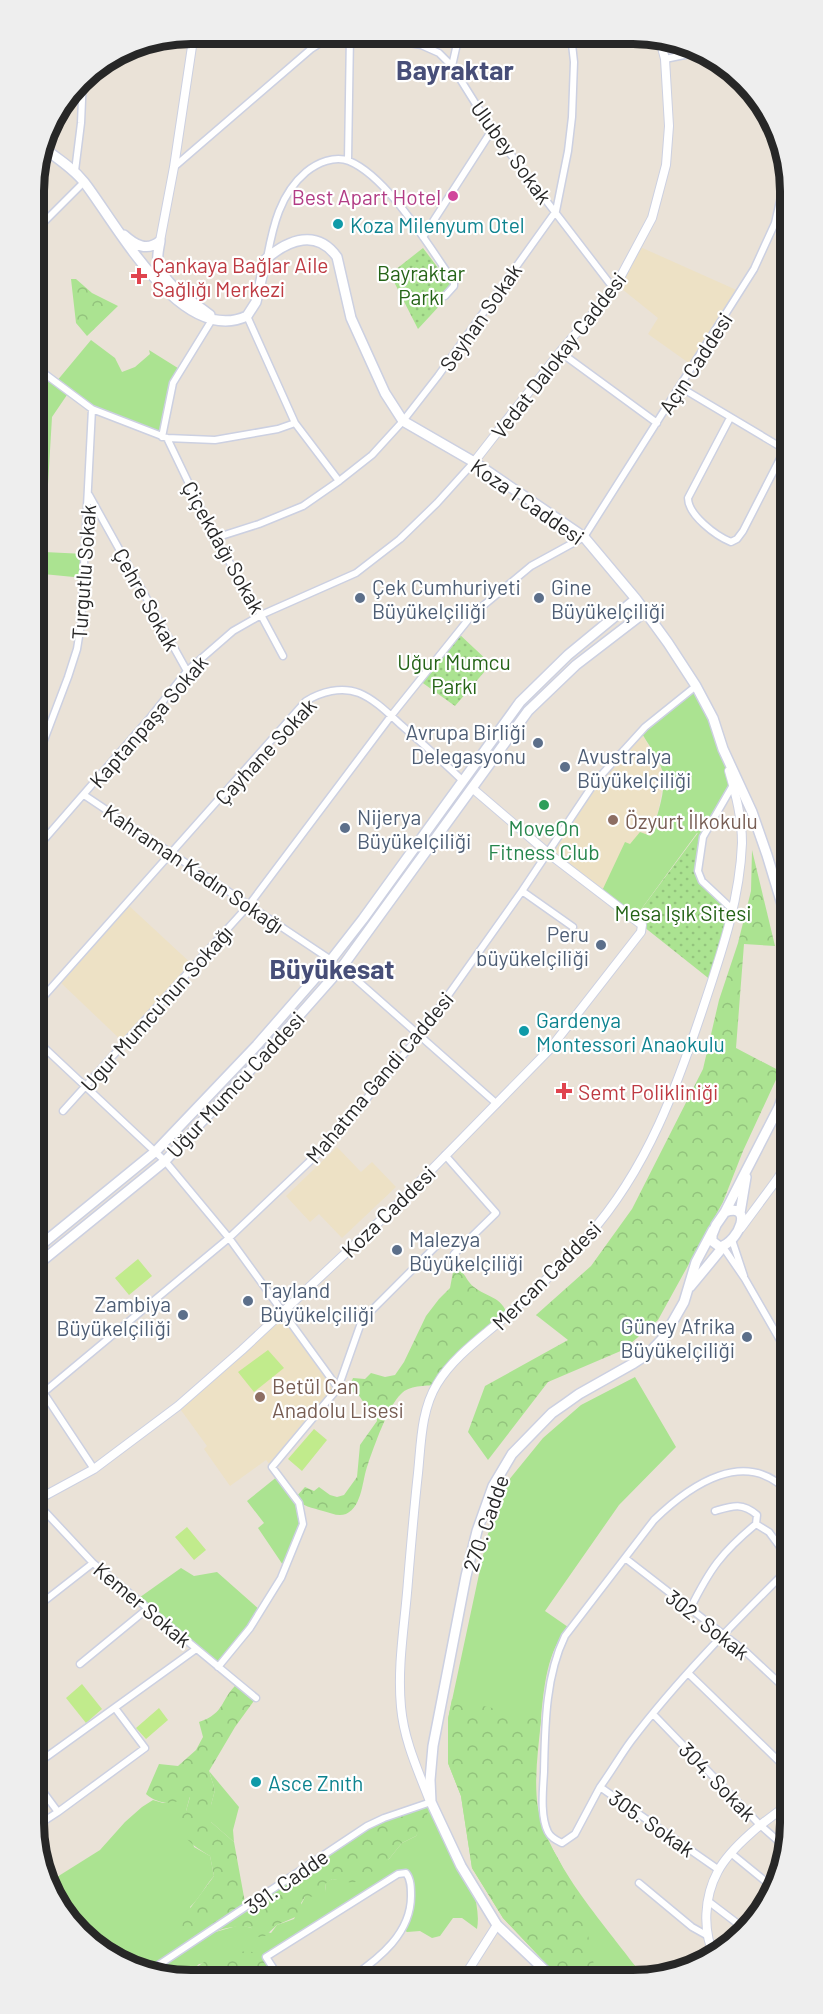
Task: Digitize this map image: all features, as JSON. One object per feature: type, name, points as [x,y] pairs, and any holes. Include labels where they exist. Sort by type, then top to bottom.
[{"type":"main road","points":[[49,152],[75,171],[139,261],[164,289],[187,308],[213,318],[235,320],[247,316],[256,302],[266,259]]},
{"type":"main road","points":[[118,230],[134,244],[140,246],[151,247],[160,242]]},
{"type":"main road","name":"Koza 1 Caddesi","points":[[266,259],[285,246],[303,240],[315,240],[331,249],[337,257],[351,318],[385,393],[403,421],[474,462],[584,537],[636,599],[696,686],[713,718],[723,749],[752,812],[780,896]]},
{"type":"main road","points":[[160,242],[157,258],[163,273],[174,286],[213,318]]},
{"type":"main road","name":"Uğur Mumcu Caddesi","points":[[44,1242],[156,1151],[257,1045],[332,960],[505,721],[532,688],[636,599]]},
{"type":"main road","name":"Uğur Mumcu Caddesi","points":[[44,1259],[165,1161],[266,1053],[342,967],[540,697],[576,664],[645,612]]},
{"type":"main road","name":"Çayhane Sokak","points":[[462,780],[472,788]]},
{"type":"main road","name":"Kahraman Kadın Sokağı","points":[[332,960],[342,967]]},
{"type":"main road","points":[[741,1228],[740,1213],[746,1171],[779,1106]]},
{"type":"main road","name":"270. Cadde","points":[[431,1802],[433,1746],[466,1576],[477,1531],[493,1486],[512,1454],[552,1413],[579,1394],[648,1354],[664,1337],[689,1289],[696,1262],[746,1171]]},
{"type":"main road","points":[[725,1212],[731,1210],[740,1213]]},
{"type":"main road","name":"270. Cadde","points":[[689,1289],[741,1228]]},
{"type":"main road","points":[[713,1230],[713,1243],[723,1247]]},
{"type":"main road","points":[[431,1802],[461,1866],[497,1925],[545,1970]]},
{"type":"street","points":[[160,242],[192,44]]},
{"type":"street","points":[[174,167],[318,44]]},
{"type":"street","points":[[348,160],[350,44]]},
{"type":"street","name":"Ulubey Sokak","points":[[415,44],[439,53],[452,66],[492,130],[614,289]]},
{"type":"street","points":[[452,66],[457,44]]},
{"type":"street","points":[[556,211],[572,117],[572,44]]},
{"type":"street","name":"Vedat Dalokay Caddesi","points":[[474,462],[560,352],[614,289],[652,218],[666,165],[669,126],[665,59],[662,46]]},
{"type":"street","points":[[665,59],[687,54]]},
{"type":"street","points":[[75,171],[82,92]]},
{"type":"street","points":[[423,237],[492,130]]},
{"type":"street","points":[[266,259],[275,219],[296,180],[312,167],[330,159],[348,160],[382,184],[423,237],[454,282],[454,286],[445,296]]},
{"type":"street","points":[[44,221],[84,182]]},
{"type":"street","name":"Açın Caddesi","points":[[584,537],[754,268],[775,223],[780,201]]},
{"type":"street","name":"Seyhan Sokak","points":[[215,538],[259,524],[303,506],[372,455],[403,421],[438,376],[556,211]]},
{"type":"street","points":[[247,316],[294,423],[339,481]]},
{"type":"street","points":[[164,437],[168,401],[173,383],[213,318]]},
{"type":"street","points":[[560,352],[657,423]]},
{"type":"street","points":[[45,374],[92,409],[164,437],[215,440],[278,429],[294,423]]},
{"type":"street","points":[[680,387],[780,445]]},
{"type":"street","name":"Turgutlu Sokak","points":[[44,739],[77,649],[81,624],[92,409]]},
{"type":"street","points":[[730,418],[688,498],[689,510],[725,540],[731,542],[737,539],[743,531],[780,458]]},
{"type":"street","name":"Çiçekdağı Sokak","points":[[164,437],[215,538],[283,656]]},
{"type":"street","name":"Kaptanpaşa Sokak","points":[[44,840],[187,672],[232,632],[261,615],[356,573],[400,539],[474,462]]},
{"type":"street","name":"Çehre Sokak","points":[[88,494],[187,672]]},
{"type":"street","name":"Ugur Mumcu'nun Sokağı","points":[[63,1111],[249,905],[391,716],[472,615],[531,566],[584,537]]},
{"type":"street","name":"Mahatma Gandi Caddesi","points":[[44,1393],[229,1238],[330,1142],[420,1035],[522,891],[588,792],[645,727],[696,686]]},
{"type":"street","name":"Çayhane Sokak","points":[[44,996],[306,701],[318,694],[333,691],[360,693],[391,716],[462,780]]},
{"type":"street","name":"Mercan Caddesi","points":[[431,1802],[408,1746],[401,1694],[402,1648],[413,1526],[428,1404],[436,1385],[451,1365],[570,1256],[608,1213],[635,1172],[655,1135],[680,1076],[734,911],[742,829],[723,749]]},
{"type":"street","points":[[733,785],[703,837],[698,871],[702,881],[734,911]]},
{"type":"street","name":"Çayhane Sokak","points":[[472,788],[548,853],[642,925]]},
{"type":"street","name":"Kahraman Kadın Sokağı","points":[[84,795],[332,960]]},
{"type":"street","points":[[522,891],[573,927]]},
{"type":"street","name":"Koza Caddesi","points":[[44,1498],[94,1469],[178,1406],[242,1350],[396,1206],[549,1050],[641,932],[642,925]]},
{"type":"street","name":"Kahraman Kadın Sokağı","points":[[342,967],[497,1104]]},
{"type":"street","points":[[44,1047],[165,1161],[229,1238],[338,1388]]},
{"type":"street","points":[[445,1155],[496,1214],[454,1254]]},
{"type":"street","name":"270. Cadde","points":[[741,1228],[779,1174]]},
{"type":"street","points":[[742,1200],[745,1205],[751,1206],[764,1197]]},
{"type":"street","points":[[732,1240],[745,1279]]},
{"type":"street","points":[[218,1667],[250,1628],[281,1578],[303,1524],[299,1503],[272,1467],[338,1388],[362,1320],[440,1242]]},
{"type":"street","points":[[723,1247],[745,1279],[779,1339]]},
{"type":"street","points":[[44,1393],[94,1469]]},
{"type":"street","points":[[600,1787],[575,1833],[562,1843],[553,1838],[545,1821],[543,1778],[546,1712],[560,1648],[565,1636],[654,1520],[689,1491],[720,1475],[732,1472],[757,1472],[779,1485]]},
{"type":"street","points":[[690,1609],[719,1558],[756,1524],[757,1515],[744,1506],[736,1504],[715,1511]]},
{"type":"street","name":"Kemer Sokak","points":[[44,1510],[93,1563],[256,1698]]},
{"type":"street","points":[[756,1524],[768,1532],[779,1546]]},
{"type":"street","name":"302. Sokak","points":[[625,1558],[746,1652],[779,1683]]},
{"type":"street","points":[[44,1601],[93,1563]]},
{"type":"street","name":"305. Sokak","points":[[718,1870],[600,1787],[630,1742],[688,1673],[779,1578]]},
{"type":"street","points":[[80,1664],[147,1609]]},
{"type":"street","points":[[44,1759],[196,1649]]},
{"type":"street","points":[[688,1673],[779,1760]]},
{"type":"street","points":[[44,1821],[145,1748],[115,1708]]},
{"type":"street","name":"304. Sokak","points":[[653,1714],[778,1842]]},
{"type":"street","points":[[44,1793],[58,1812]]},
{"type":"street","name":"391. Cadde","points":[[156,1966],[367,1826],[431,1802]]},
{"type":"street","points":[[712,1947],[706,1917],[708,1901],[718,1870],[760,1825],[779,1812]]},
{"type":"street","points":[[732,1854],[767,1882]]},
{"type":"street","points":[[274,1970],[266,1957],[404,1872],[409,1877],[411,1906],[403,1929],[380,1956],[361,1970]]},
{"type":"street","points":[[639,1883],[692,1927],[708,1936]]},
{"type":"street","points":[[708,1901],[739,1924]]},
{"type":"street","points":[[468,1970],[497,1925]]},
{"type":"shaded area","points":[[638,246],[741,292],[693,366],[648,334],[658,318],[617,285]]},
{"type":"shaded area","name":"Özyurt İlkokulu","points":[[641,732],[662,770],[663,783],[659,807],[651,836],[601,893],[548,853],[588,792]]},
{"type":"shaded area","points":[[126,903],[194,966],[124,1043],[59,981]]},
{"type":"shaded area","points":[[337,1147],[361,1172],[372,1162],[396,1187],[342,1238],[319,1214],[310,1222],[286,1196]]},
{"type":"shaded area","name":"Betül Can Anadolu Lisesi","points":[[283,1310],[338,1388],[272,1467],[266,1460],[230,1486],[204,1449],[207,1446],[178,1406]]},
{"type":"green space","name":"Bayraktar Parkı","points":[[423,248],[451,285],[440,297],[442,303],[418,329],[390,274]]},
{"type":"green space","points":[[71,279],[76,279],[92,293],[118,306],[87,336],[76,323]]},
{"type":"green space","points":[[91,340],[115,358],[122,372],[135,367],[150,354],[149,350],[181,370],[173,383],[162,437],[92,409],[69,392],[52,417],[44,552],[44,374],[56,382]]},
{"type":"green space","points":[[44,552],[85,554],[84,578],[44,574]]},
{"type":"green space","name":"Uğur Mumcu Parkı","points":[[458,633],[491,664],[455,706],[420,681]]},
{"type":"green space","points":[[696,686],[733,785],[703,837],[697,833],[634,919],[601,893],[625,842],[630,844],[640,832],[651,836],[661,803],[664,785],[662,770],[641,732]]},
{"type":"green space","name":"Mesa Işık Sitesi","points":[[698,833],[703,837],[699,876],[734,911],[712,981],[634,919]]},
{"type":"green space","points":[[752,850],[775,946],[744,944],[736,1048],[779,1072],[743,1151],[723,1202],[658,1320],[623,1350],[548,1382],[488,1460],[468,1432],[485,1386],[568,1340],[536,1315],[591,1266],[632,1209],[703,1069],[719,1000],[738,943],[751,891]]},
{"type":"green space","points":[[138,1259],[152,1276],[129,1295],[115,1278]]},
{"type":"green space","points":[[458,1269],[474,1287],[502,1304],[507,1315],[463,1353],[436,1385],[408,1389],[396,1400],[386,1417],[366,1470],[359,1499],[352,1510],[343,1515],[337,1515],[300,1503],[295,1498],[305,1487],[314,1491],[319,1487],[337,1497],[344,1495],[357,1477],[360,1445],[377,1421],[376,1411],[364,1403],[358,1394],[348,1390],[353,1378],[365,1379],[371,1373],[385,1377],[395,1375],[404,1362],[426,1316],[450,1288],[453,1272]]},
{"type":"green space","points":[[268,1350],[284,1368],[254,1392],[238,1372]]},
{"type":"green space","points":[[635,1377],[676,1447],[619,1505],[545,1611],[568,1627],[551,1658],[544,1694],[535,1764],[535,1791],[539,1815],[559,1861],[589,1906],[637,1970],[552,1970],[503,1918],[472,1868],[461,1796],[448,1763],[448,1719],[487,1537],[503,1487],[543,1438],[581,1405]]},
{"type":"green space","points":[[314,1429],[327,1440],[302,1471],[288,1459]]},
{"type":"green space","points":[[278,1476],[299,1503],[303,1524],[285,1568],[258,1528],[264,1523],[247,1501]]},
{"type":"green space","points":[[187,1527],[206,1550],[194,1560],[175,1537]]},
{"type":"green space","points":[[181,1568],[194,1576],[217,1572],[261,1611],[218,1667],[136,1600]]},
{"type":"green space","points":[[238,1683],[256,1698],[235,1727],[209,1771],[215,1790],[211,1805],[211,1822],[234,1842],[246,1908],[367,1826],[431,1802],[425,1821],[416,1836],[402,1843],[389,1859],[353,1883],[332,1879],[325,1884],[324,1896],[305,1897],[301,1903],[304,1909],[300,1915],[277,1925],[265,1936],[259,1937],[252,1934],[252,1928],[222,1929],[176,1954],[181,1942],[183,1918],[214,1876],[210,1856],[188,1840],[182,1830],[180,1816],[186,1811],[190,1797],[168,1803],[157,1801],[146,1794],[159,1764],[178,1766],[196,1750],[203,1737],[199,1722],[218,1710]]},
{"type":"green space","points":[[82,1684],[102,1709],[86,1723],[66,1698]]},
{"type":"green space","points":[[452,1699],[541,1719],[536,1777],[540,1820],[579,1906],[588,1934],[594,1970],[552,1970],[503,1918],[472,1868],[461,1796],[448,1763],[448,1719]]},
{"type":"green space","points":[[159,1708],[168,1720],[146,1739],[136,1728]]},
{"type":"green space","points":[[209,1771],[239,1807],[233,1830],[234,1842],[211,1822],[211,1805],[215,1790]]},
{"type":"green space","points":[[190,1796],[186,1811],[194,1847],[210,1856],[214,1876],[190,1907],[205,1935],[240,1925],[271,1933],[277,1925],[294,1919],[305,1897],[326,1891],[325,1883],[332,1879],[341,1880],[389,1859],[402,1843],[416,1836],[431,1802],[470,1881],[478,1914],[477,1929],[462,1918],[453,1918],[440,1936],[432,1938],[420,1931],[407,1932],[403,1929],[407,1920],[409,1876],[402,1872],[266,1957],[199,1964],[193,1970],[162,1968],[143,1963],[109,1946],[94,1934],[74,1913],[55,1879],[100,1850],[142,1807],[153,1800],[163,1803]]},
{"type":"green space","points":[[249,1951],[266,1957],[272,1967],[267,1970],[194,1970],[207,1960],[229,1953]]},
{"type":"place","name":"Best Apart Hotel","points":[[453,196]]},
{"type":"place","name":"Koza Milenyum Otel","points":[[338,224]]},
{"type":"place","name":"Çankaya Bağlar Aile Sağlığı Merkezi","points":[[139,276]]},
{"type":"place","name":"Çek Cumhuriyeti Büyükelçiliği","points":[[360,598]]},
{"type":"place","name":"Gine Büyükelçiliği","points":[[539,598]]},
{"type":"place","name":"Avrupa Birliği Delegasyonu","points":[[538,743]]},
{"type":"place","name":"Avustralya Büyükelçiliği","points":[[565,767]]},
{"type":"place","name":"MoveOn Fitness Club","points":[[544,805]]},
{"type":"place","name":"Özyurt İlkokulu","points":[[613,820]]},
{"type":"place","name":"Nijerya Büyükelçiliği","points":[[345,828]]},
{"type":"place","name":"Peru büyükelçiliği","points":[[601,945]]},
{"type":"place","name":"Gardenya Montessori Anaokulu","points":[[524,1031]]},
{"type":"place","name":"Semt Polikliniği","points":[[564,1091]]},
{"type":"place","name":"Malezya Büyükelçiliği","points":[[397,1250]]},
{"type":"place","name":"Tayland Büyükelçiliği","points":[[248,1301]]},
{"type":"place","name":"Zambiya Büyükelçiliği","points":[[183,1315]]},
{"type":"place","name":"Güney Afrika Büyükelçiliği","points":[[747,1337]]},
{"type":"place","name":"Betül Can Anadolu Lisesi","points":[[260,1397]]},
{"type":"place","name":"Asce Znıth","points":[[256,1782]]},
{"type":"district","name":"Bayraktar","points":[[455,69]]},
{"type":"district","name":"Büyükesat","points":[[332,968]]}]
